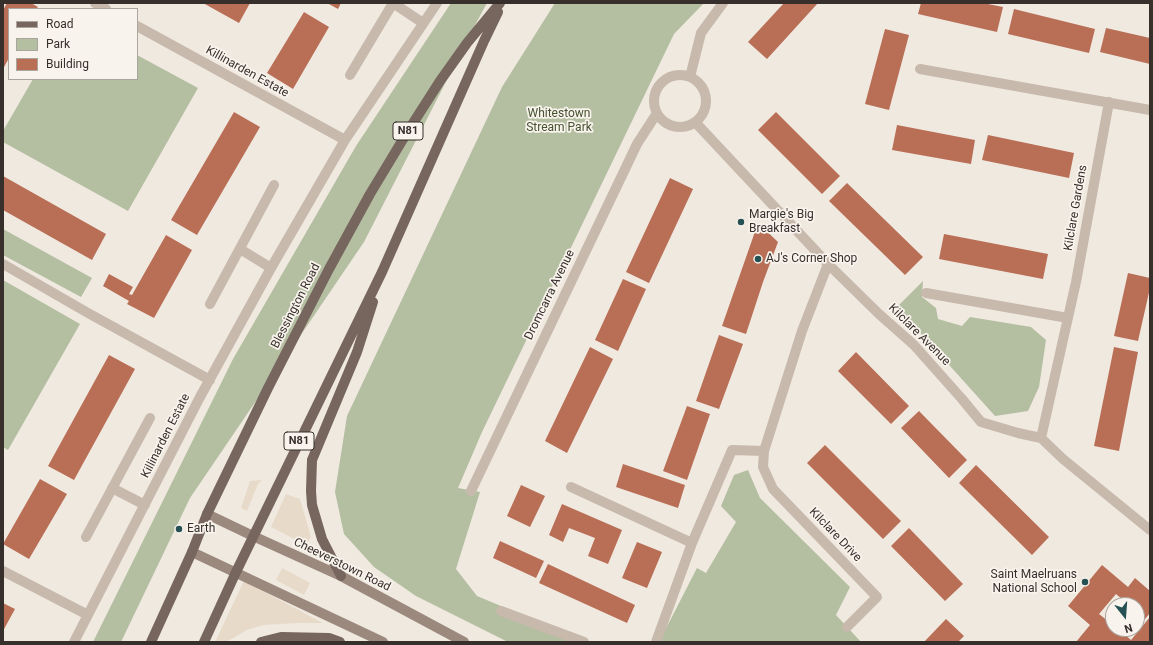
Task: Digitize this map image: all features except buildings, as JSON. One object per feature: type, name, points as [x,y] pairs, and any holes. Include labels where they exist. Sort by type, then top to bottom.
[{"type":"main road","name":"Blessington Road","points":[[204,642],[253,536],[382,272],[501,3]]},
{"type":"main road","name":"Blessington Road","points":[[151,642],[192,552],[207,514],[271,381],[370,194],[440,81],[467,43],[501,3]]},
{"type":"main road","points":[[341,576],[322,540],[312,504],[312,460],[329,416],[357,352],[382,272]]},
{"type":"main road","name":"Cheeverstown Road","points":[[207,514],[341,576],[464,642]]},
{"type":"main road","points":[[192,552],[383,642]]},
{"type":"main road","points":[[261,642],[281,637],[289,637],[329,638],[340,642]]},
{"type":"street","points":[[95,3],[104,8]]},
{"type":"street","points":[[350,75],[393,3],[423,23]]},
{"type":"street","name":"Killinarden Estate","points":[[74,642],[210,380],[271,268],[345,140],[437,3]]},
{"type":"street","points":[[690,77],[701,33],[723,3]]},
{"type":"street","name":"Killinarden Estate","points":[[138,27],[345,140]]},
{"type":"street","points":[[920,69],[1150,110]]},
{"type":"street","points":[[681,75],[690,77],[702,86],[705,98],[704,110],[701,117],[695,122],[687,126],[678,127],[669,125],[662,120],[657,113],[654,104],[654,95],[664,80],[672,76],[681,75]]},
{"type":"street","name":"Kilclare Gardens","points":[[1041,438],[1068,318],[1109,102]]},
{"type":"street","name":"Dromcarra Avenue","points":[[471,491],[634,151],[657,113]]},
{"type":"street","name":"Kilclare Avenue","points":[[695,122],[828,264],[879,314],[914,345],[981,422],[1041,438]]},
{"type":"street","points":[[210,304],[274,186]]},
{"type":"street","points":[[240,249],[271,268]]},
{"type":"street","points":[[3,264],[210,380]]},
{"type":"street","name":"Kilclare Drive","points":[[828,264],[802,332],[764,451],[763,467],[773,489],[877,597],[847,627]]},
{"type":"street","points":[[926,293],[1068,318]]},
{"type":"street","name":"Killinarden Estate","points":[[86,537],[150,418]]},
{"type":"street","points":[[1041,438],[1063,459],[1150,530]]},
{"type":"street","points":[[656,642],[692,543],[732,450],[764,451]]},
{"type":"street","points":[[571,487],[692,543]]},
{"type":"street","points":[[112,488],[145,505]]},
{"type":"street","points":[[3,571],[88,615]]},
{"type":"street","points":[[500,611],[584,642]]},
{"type":"green space","points":[[451,3],[487,3],[364,242],[190,498],[121,642],[93,642],[233,359],[356,146]]},
{"type":"green space","name":"Whitestown Stream Park","points":[[555,3],[704,3],[674,34],[482,432],[458,488],[480,492],[456,569],[477,596],[587,642],[508,642],[416,596],[374,567],[344,534],[335,492],[347,416],[502,87]]},
{"type":"green space","points":[[138,56],[198,88],[128,211],[3,142],[3,131],[32,80],[138,80]]},
{"type":"green space","points":[[3,229],[92,278],[81,297],[3,255]]},
{"type":"green space","points":[[3,280],[80,324],[8,450],[3,447]]},
{"type":"green space","points":[[923,281],[922,297],[936,308],[938,319],[962,326],[970,317],[1031,327],[1046,340],[1039,387],[1028,411],[995,416],[897,307]]},
{"type":"green space","points":[[748,470],[760,498],[850,587],[836,615],[861,642],[659,642],[697,568],[706,573],[736,522],[721,506],[734,475]]},
{"type":"shaded area","points":[[262,480],[258,484],[247,511],[241,508],[250,481]]},
{"type":"shaded area","points":[[286,494],[300,499],[311,537],[306,545],[271,527]]},
{"type":"shaded area","points":[[282,568],[310,583],[304,595],[276,580]]},
{"type":"shaded area","points":[[244,581],[323,623],[263,625],[247,630],[226,642],[215,642]]},
{"type":"place","name":"Margie's Big Breakfast","points":[[741,222]]},
{"type":"place","name":"AJ's Corner Shop","points":[[758,259]]},
{"type":"place","name":"Earth","points":[[179,529]]},
{"type":"place","name":"Saint Maelruans National School","points":[[1085,582]]}]
